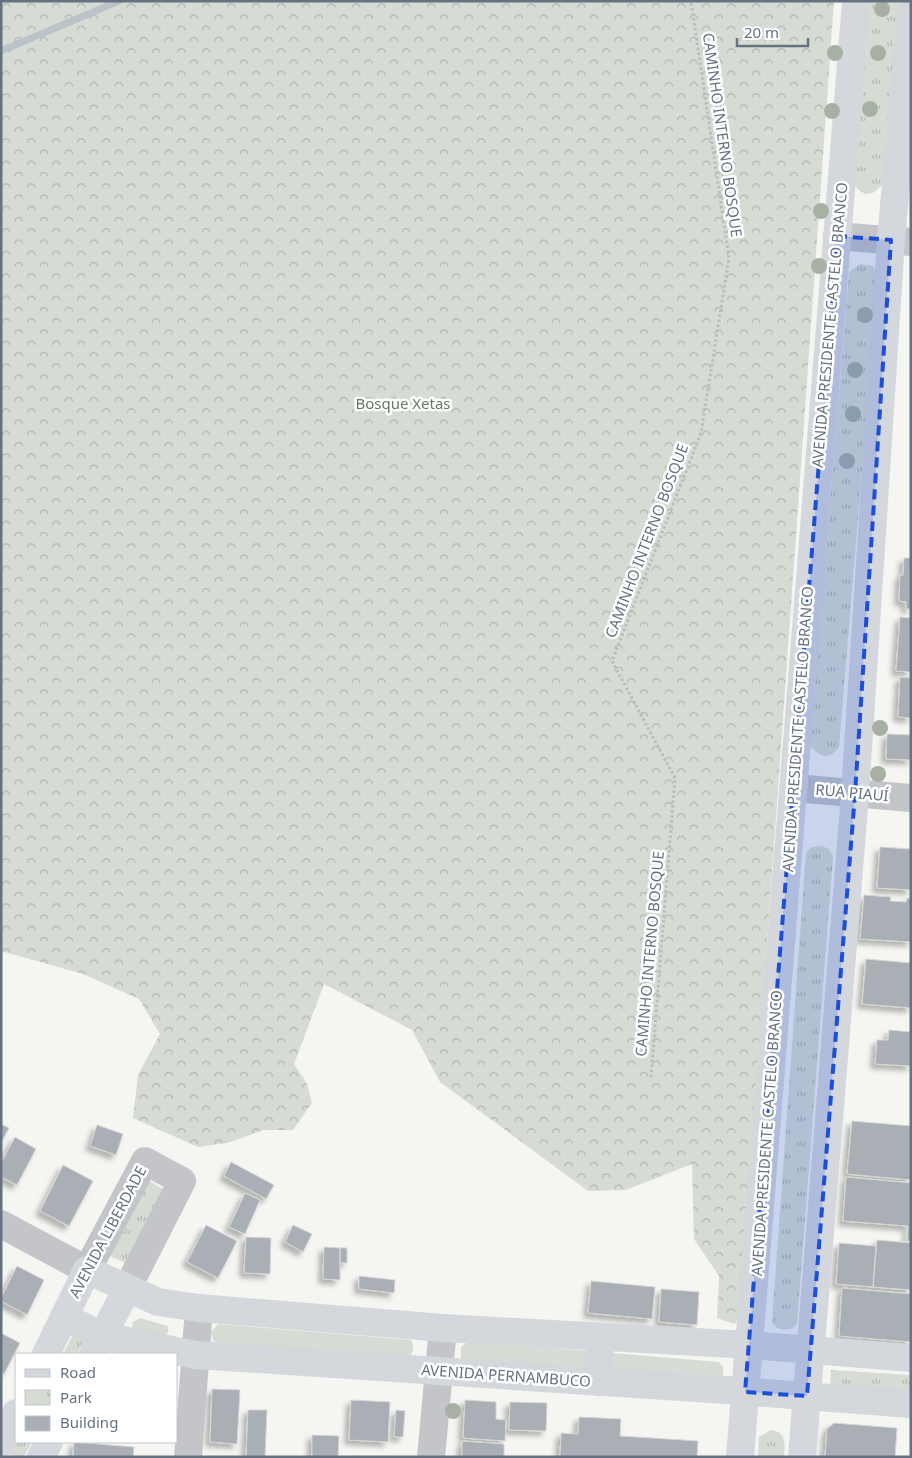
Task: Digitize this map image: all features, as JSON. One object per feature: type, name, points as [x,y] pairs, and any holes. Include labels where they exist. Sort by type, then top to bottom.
[{"type":"main road","name":"AVENIDA PRESIDENTE CASTELO BRANCO","points":[[740,1457],[856,1]]},
{"type":"main road","points":[[802,1457],[901,241],[911,9]]},
{"type":"main road","points":[[87,1270],[158,1302],[199,1308],[443,1328],[750,1345],[911,1358]]},
{"type":"main road","name":"AVENIDA LIBERDADE","points":[[46,1353],[87,1270]]},
{"type":"main road","name":"AVENIDA LIBERDADE","points":[[98,1345],[127,1289]]},
{"type":"main road","name":"AVENIDA PERNAMBUCO","points":[[64,1317],[98,1345],[176,1353]]},
{"type":"main road","points":[[598,1382],[600,1337]]},
{"type":"main road","name":"AVENIDA PERNAMBUCO","points":[[178,1353],[911,1404]]},
{"type":"main road","points":[[1,1444],[15,1416]]},
{"type":"main road","points":[[41,1457],[48,1443]]},
{"type":"street","points":[[837,236],[901,241]]},
{"type":"street","name":"RUA PIAUÍ","points":[[794,788],[911,798]]},
{"type":"street","name":"AVENIDA LIBERDADE","points":[[87,1270],[145,1161],[182,1181],[127,1289]]},
{"type":"street","points":[[1,1224],[87,1270]]},
{"type":"street","points":[[188,1457],[199,1308]]},
{"type":"street","points":[[431,1457],[443,1328]]},
{"type":"path","name":"CAMINHO INTERNO BOSQUE","points":[[651,1077],[675,778],[612,661],[701,433],[729,258],[691,1]]},
{"type":"highlighted area","points":[[837,236],[891,240],[855,794],[807,1396],[745,1392]]},
{"type":"green space","name":"Bosque Xetas","points":[[1,1],[834,1],[741,1309],[735,1324],[717,1318],[719,1276],[694,1239],[692,1164],[626,1190],[588,1191],[440,1082],[412,1030],[324,984],[294,1064],[307,1084],[312,1103],[293,1130],[264,1130],[227,1143],[198,1147],[133,1118],[138,1075],[160,1034],[139,999],[83,974],[1,951]]},
{"type":"green space","points":[[868,1],[898,1],[884,181],[876,191],[868,194],[860,191],[852,181]]},
{"type":"green space","points":[[860,264],[873,266],[878,277],[839,747],[832,754],[824,756],[817,753],[810,745],[849,272]]},
{"type":"green space","points":[[822,846],[829,849],[833,856],[797,1324],[791,1329],[782,1329],[776,1327],[772,1322],[806,852],[812,847]]},
{"type":"green space","points":[[149,1181],[163,1189],[125,1263],[110,1256]]},
{"type":"green space","points":[[140,1318],[168,1326],[168,1332],[164,1337],[133,1332],[132,1323]]},
{"type":"green space","points":[[81,1319],[90,1329],[78,1353],[64,1353]]},
{"type":"green space","points":[[218,1324],[411,1340],[413,1349],[409,1358],[218,1344],[213,1340],[211,1332]]},
{"type":"green space","points":[[469,1341],[719,1362],[723,1367],[723,1375],[716,1380],[468,1362],[461,1358],[461,1347]]},
{"type":"green space","points":[[831,1370],[911,1375],[911,1393],[830,1387]]},
{"type":"green space","points":[[771,1430],[780,1433],[784,1439],[784,1457],[758,1457],[759,1437]]},
{"type":"green space","points":[[17,1443],[31,1443],[24,1457],[10,1457]]},
{"type":"building","points":[[904,558],[911,558],[911,609],[906,609],[906,602],[899,601],[900,575],[903,575]]},
{"type":"building","points":[[900,617],[911,618],[911,672],[896,671]]},
{"type":"building","points":[[900,677],[911,678],[911,718],[898,717]]},
{"type":"building","points":[[887,734],[911,735],[911,760],[886,759]]},
{"type":"building","points":[[880,847],[911,849],[911,890],[877,888]]},
{"type":"building","points":[[864,895],[891,897],[890,901],[906,902],[907,898],[911,898],[911,942],[860,939]]},
{"type":"building","points":[[866,959],[911,963],[911,1008],[862,1004]]},
{"type":"building","points":[[889,1030],[911,1032],[911,1066],[875,1064],[877,1040],[888,1040]]},
{"type":"building","points":[[852,1121],[911,1126],[911,1180],[847,1174]]},
{"type":"building","points":[[1,1124],[9,1128],[1,1143]]},
{"type":"building","points":[[97,1125],[123,1134],[116,1155],[90,1146]]},
{"type":"building","points":[[15,1137],[36,1149],[17,1185],[1,1177],[1,1163]]},
{"type":"building","points":[[231,1162],[274,1185],[266,1199],[224,1176]]},
{"type":"building","points":[[63,1165],[93,1181],[69,1226],[40,1211]]},
{"type":"building","points":[[846,1177],[911,1183],[911,1241],[907,1241],[908,1226],[843,1221]]},
{"type":"building","points":[[245,1193],[260,1200],[245,1234],[229,1227]]},
{"type":"building","points":[[206,1225],[237,1241],[218,1278],[187,1262]]},
{"type":"building","points":[[293,1225],[312,1234],[303,1252],[285,1242]]},
{"type":"building","points":[[246,1237],[271,1238],[270,1274],[244,1273]]},
{"type":"building","points":[[877,1240],[911,1243],[911,1290],[873,1287]]},
{"type":"building","points":[[839,1243],[876,1246],[873,1287],[836,1284]]},
{"type":"building","points":[[324,1247],[340,1248],[340,1280],[323,1279]]},
{"type":"building","points":[[340,1248],[347,1248],[347,1263],[340,1263]]},
{"type":"building","points":[[17,1266],[44,1280],[27,1315],[1,1301]]},
{"type":"building","points":[[359,1276],[395,1280],[394,1293],[359,1289]]},
{"type":"building","points":[[591,1281],[655,1287],[652,1319],[588,1313]]},
{"type":"building","points":[[842,1288],[911,1294],[911,1342],[839,1336]]},
{"type":"building","points":[[661,1289],[699,1292],[697,1325],[659,1322]]},
{"type":"building","points":[[1,1333],[20,1343],[4,1374],[1,1372]]},
{"type":"building","points":[[212,1389],[240,1390],[237,1444],[210,1442]]},
{"type":"building","points":[[351,1400],[390,1402],[388,1442],[349,1440]]},
{"type":"building","points":[[465,1400],[496,1402],[496,1419],[506,1420],[505,1441],[463,1438]]},
{"type":"building","points":[[510,1402],[547,1403],[546,1431],[509,1430]]},
{"type":"building","points":[[248,1410],[267,1410],[265,1457],[246,1457]]},
{"type":"building","points":[[396,1410],[405,1411],[403,1437],[394,1437]]},
{"type":"building","points":[[579,1417],[621,1419],[620,1436],[698,1441],[697,1457],[560,1457],[561,1433],[578,1434]]},
{"type":"building","points":[[834,1423],[897,1428],[895,1457],[825,1457],[827,1429]]},
{"type":"building","points":[[312,1435],[339,1436],[338,1457],[312,1457]]},
{"type":"building","points":[[462,1441],[504,1444],[504,1457],[462,1457]]},
{"type":"building","points":[[74,1443],[134,1447],[133,1457],[73,1457]]},
{"type":"waterway","points":[[1,51],[119,1]]}]
